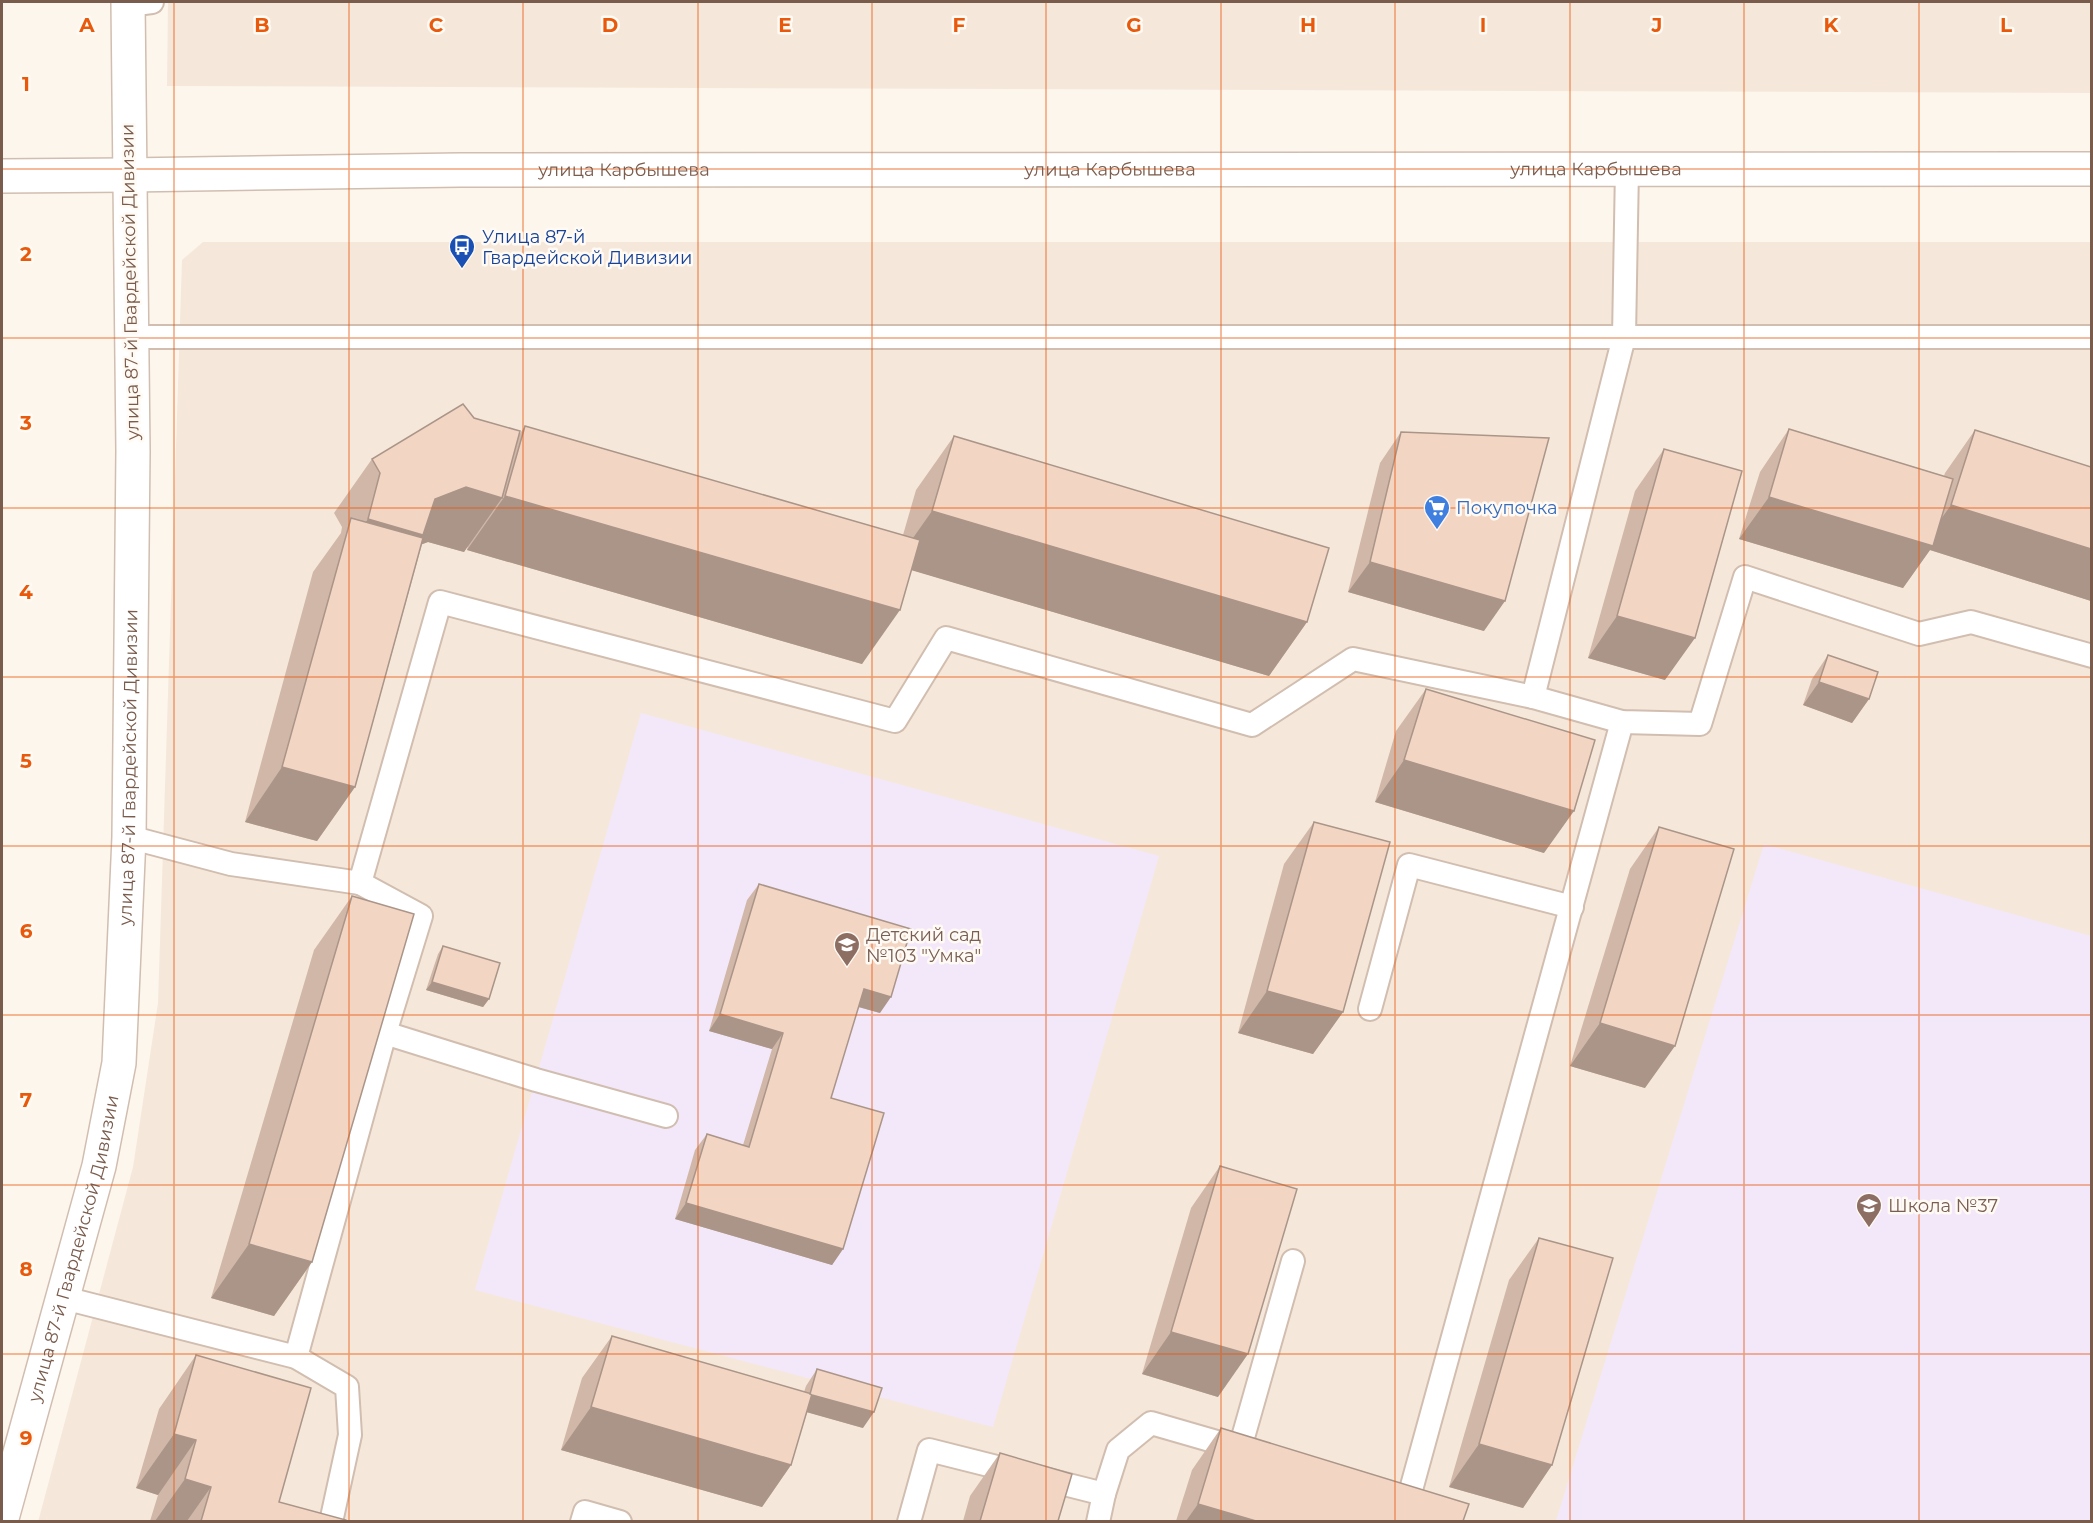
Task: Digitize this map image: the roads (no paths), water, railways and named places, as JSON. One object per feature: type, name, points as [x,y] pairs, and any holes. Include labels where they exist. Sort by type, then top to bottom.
[{"type":"street","name":"улица 87-й Гвардейской Дивизии","points":[[2,1518],[99,1166],[119,1063],[129,837],[133,462],[128,175],[136,3]]},
{"type":"street","name":"улица Карбышева","points":[[2,176],[460,170],[2091,169]]},
{"type":"lane","points":[[1533,697],[1624,337],[1627,168]]},
{"type":"lane","points":[[130,337],[2091,337]]},
{"type":"lane","points":[[360,883],[440,602],[895,722],[946,638],[1252,726],[1353,659],[1533,697],[1623,722],[1700,724],[1745,578],[1919,634],[1971,622],[2091,656]]},
{"type":"lane","points":[[1386,1490],[1417,1503],[1572,907],[1623,722]]},
{"type":"lane","points":[[129,837],[231,864],[360,883],[421,916],[385,1033],[296,1357]]},
{"type":"lane","points":[[1370,1009],[1409,865],[1572,907]]},
{"type":"lane","points":[[385,1033],[536,1080],[666,1116]]},
{"type":"lane","points":[[1240,1448],[1293,1262]]},
{"type":"lane","points":[[64,1298],[296,1357],[347,1387],[350,1435],[331,1521]]},
{"type":"lane","points":[[1098,1521],[1118,1450],[1151,1423],[1262,1455]]},
{"type":"lane","points":[[909,1521],[929,1450],[1104,1494]]},
{"type":"lane","points":[[582,1521],[585,1512],[620,1521]]},
{"type":"place","name":"Улица 87-й Гвардейской Дивизии","points":[[462,270]]},
{"type":"place","name":"Покупочка","points":[[1437,531]]},
{"type":"place","name":"Детский сад №103 \"Умка\"","points":[[847,968]]},
{"type":"place","name":"Школа №37","points":[[1869,1229]]}]
